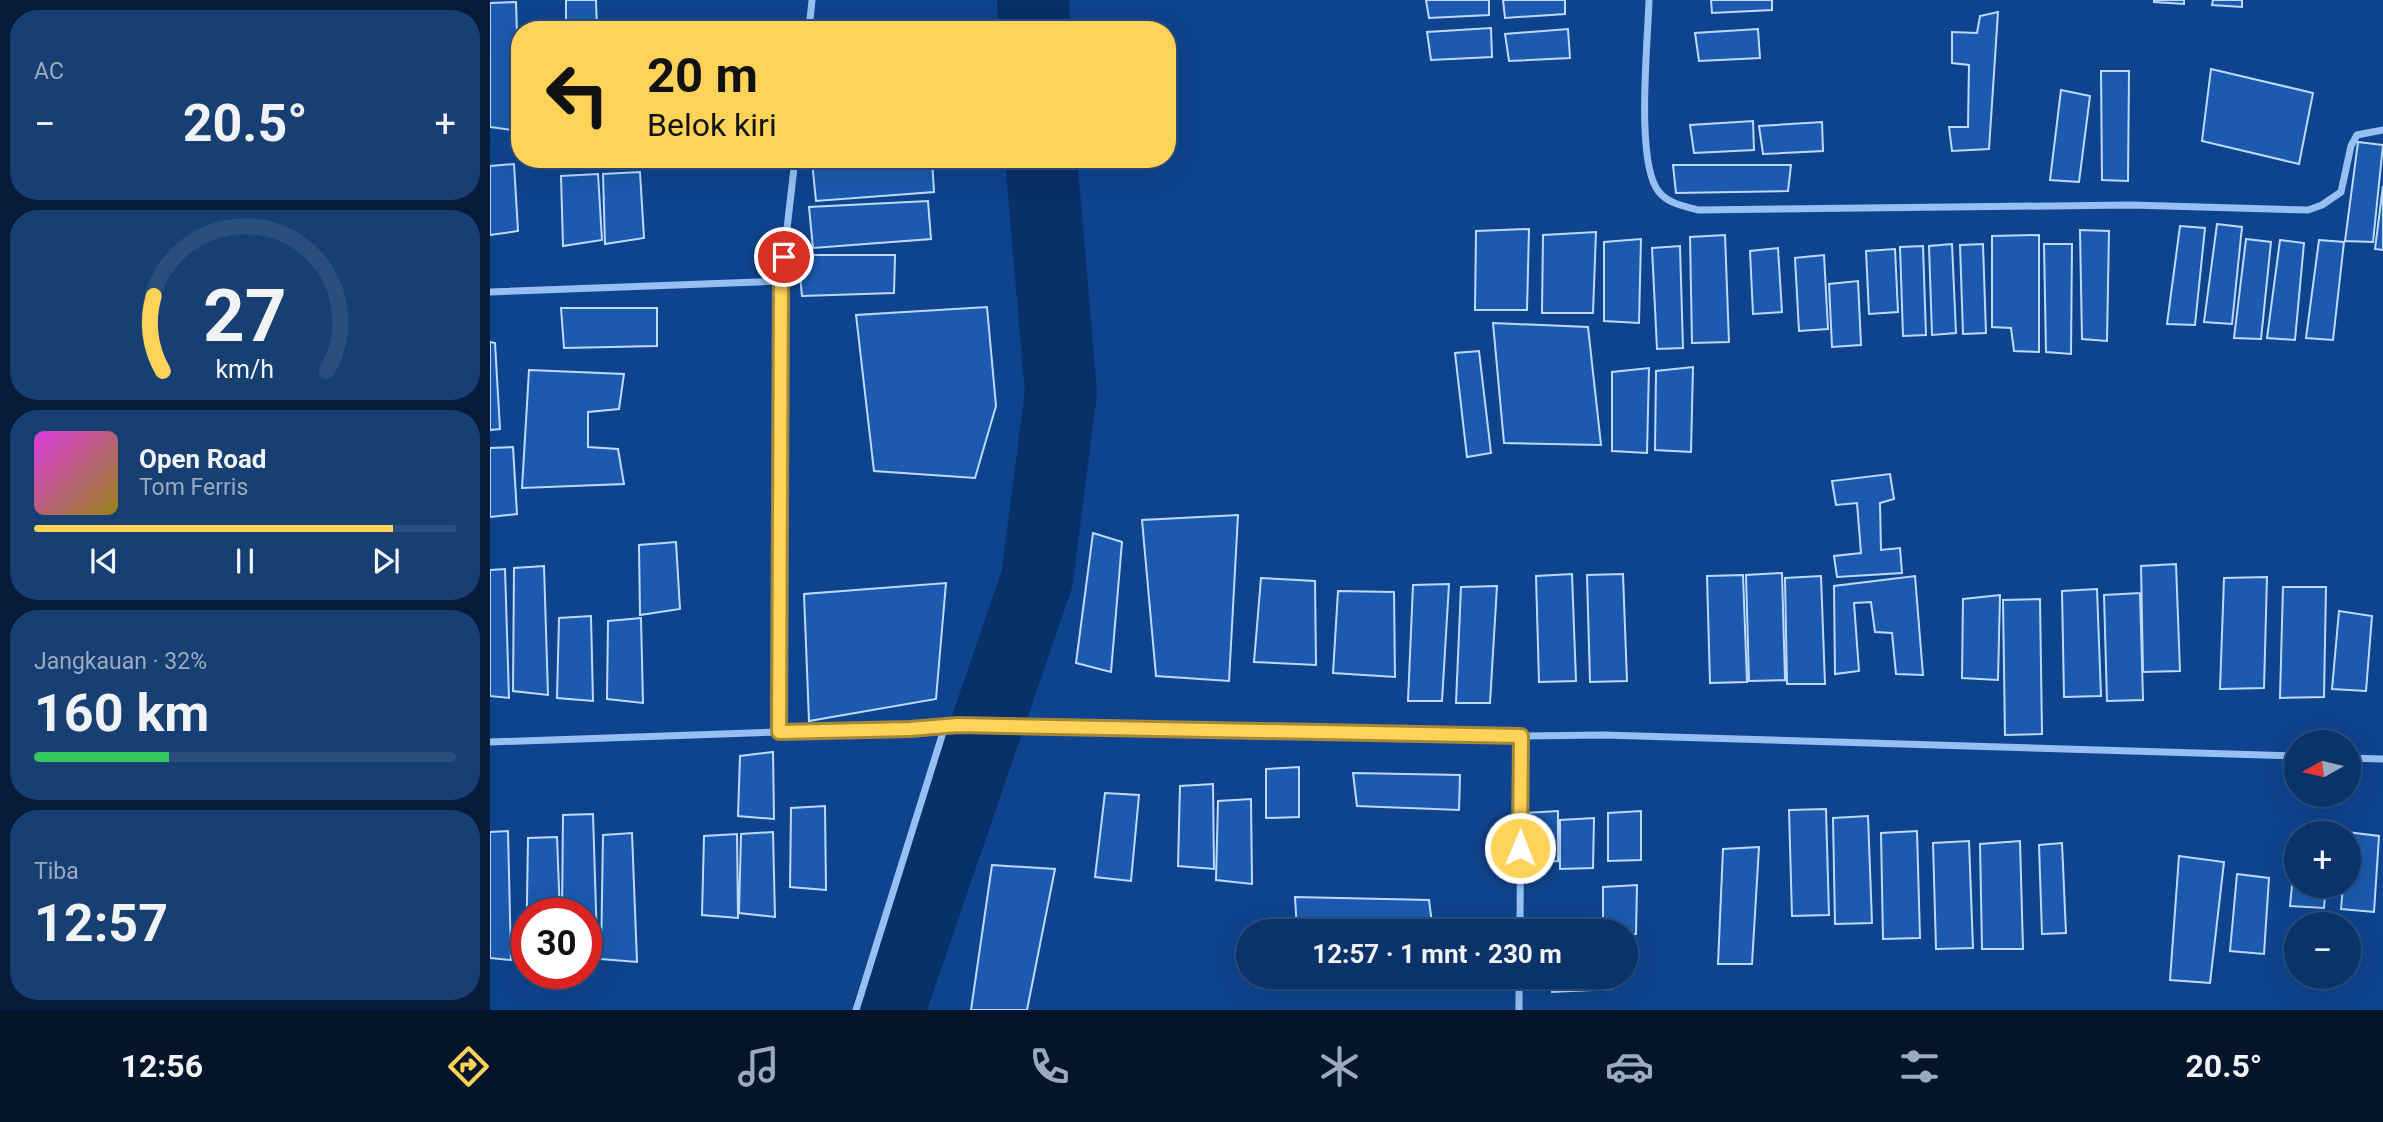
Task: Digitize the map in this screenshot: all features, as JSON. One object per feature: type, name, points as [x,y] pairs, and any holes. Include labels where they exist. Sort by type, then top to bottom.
[{"type":"street","points":[[810,21],[812,0]]},
{"type":"street","points":[[1649,0],[1645,136],[1649,169],[1659,191],[1675,204],[1698,210],[2131,205],[2308,210],[2322,205],[2341,192],[2351,146],[2357,135],[2383,130]]},
{"type":"street","points":[[779,732],[781,281],[793,168]]},
{"type":"street","points":[[490,292],[781,281]]},
{"type":"street","points":[[490,742],[958,725],[1618,736],[2284,756]]},
{"type":"street","points":[[856,1010],[945,726]]},
{"type":"street","points":[[1520,919],[1521,736]]},
{"type":"street","points":[[2361,758],[2383,759]]},
{"type":"street","points":[[1519,989],[1519,1010]]},
{"type":"building","points":[[566,0],[596,0],[597,21],[566,21]]},
{"type":"building","points":[[1426,0],[1489,0],[1489,15],[1429,18]]},
{"type":"building","points":[[1503,0],[1565,0],[1565,14],[1505,18]]},
{"type":"building","points":[[1711,0],[1772,0],[1772,10],[1712,13]]},
{"type":"building","points":[[2184,0],[2184,4],[2154,2]]},
{"type":"building","points":[[2213,0],[2242,0],[2242,7],[2212,5]]},
{"type":"building","points":[[516,2],[517,21],[511,21],[511,130],[490,127],[490,3]]},
{"type":"building","points":[[1998,12],[1989,149],[1952,151],[1949,127],[1968,127],[1969,65],[1952,63],[1952,32],[1977,33],[1980,16]]},
{"type":"building","points":[[1491,28],[1492,57],[1431,60],[1427,32]]},
{"type":"building","points":[[1568,29],[1570,58],[1509,61],[1505,34]]},
{"type":"building","points":[[1758,29],[1760,58],[1699,61],[1695,33]]},
{"type":"building","points":[[2211,69],[2313,93],[2299,164],[2202,141]]},
{"type":"building","points":[[2101,71],[2129,71],[2128,181],[2102,180]]},
{"type":"building","points":[[2061,90],[2090,96],[2079,182],[2050,180]]},
{"type":"building","points":[[1753,121],[1754,150],[1694,153],[1690,125]]},
{"type":"building","points":[[1822,122],[1823,151],[1763,154],[1759,126]]},
{"type":"building","points":[[2358,142],[2383,145],[2373,242],[2345,241]]},
{"type":"building","points":[[511,164],[511,168],[514,168],[518,231],[490,235],[490,166]]},
{"type":"building","points":[[1673,165],[1791,165],[1788,191],[1676,193]]},
{"type":"building","points":[[813,168],[933,168],[934,192],[816,201]]},
{"type":"building","points":[[640,172],[644,238],[605,244],[603,174]]},
{"type":"building","points":[[598,174],[602,240],[563,246],[561,176]]},
{"type":"building","points":[[2383,186],[2383,250],[2375,249]]},
{"type":"building","points":[[928,201],[931,239],[813,248],[809,207]]},
{"type":"building","points":[[2217,224],[2242,227],[2232,324],[2204,322]]},
{"type":"building","points":[[2180,226],[2205,228],[2195,325],[2167,324]]},
{"type":"building","points":[[1529,229],[1527,310],[1475,310],[1476,231]]},
{"type":"building","points":[[2080,230],[2109,231],[2107,341],[2082,339]]},
{"type":"building","points":[[1596,232],[1593,313],[1542,313],[1543,235]]},
{"type":"building","points":[[1725,235],[1729,342],[1692,343],[1690,237]]},
{"type":"building","points":[[2039,235],[2039,352],[2014,351],[2011,328],[1992,327],[1992,236]]},
{"type":"building","points":[[1641,239],[1639,323],[1604,321],[1604,242]]},
{"type":"building","points":[[2246,239],[2271,242],[2261,339],[2234,338]]},
{"type":"building","points":[[2280,240],[2304,243],[2295,340],[2267,338]]},
{"type":"building","points":[[2319,240],[2344,242],[2333,340],[2306,338]]},
{"type":"building","points":[[1952,244],[1956,333],[1932,335],[1929,246]]},
{"type":"building","points":[[1983,244],[1986,333],[1963,334],[1960,245]]},
{"type":"building","points":[[2044,244],[2072,244],[2071,354],[2046,352]]},
{"type":"building","points":[[1680,246],[1683,348],[1657,349],[1652,248]]},
{"type":"building","points":[[1923,246],[1926,335],[1903,336],[1900,247]]},
{"type":"building","points":[[1778,248],[1782,312],[1753,314],[1750,251]]},
{"type":"building","points":[[1895,249],[1898,312],[1869,314],[1866,251]]},
{"type":"building","points":[[798,255],[895,255],[894,293],[802,296]]},
{"type":"building","points":[[1824,255],[1828,329],[1799,331],[1795,258]]},
{"type":"building","points":[[1858,281],[1861,345],[1832,347],[1829,284]]},
{"type":"building","points":[[987,307],[996,406],[975,478],[874,471],[856,315]]},
{"type":"building","points":[[561,308],[657,308],[657,346],[564,348]]},
{"type":"building","points":[[1493,323],[1588,327],[1601,445],[1504,443]]},
{"type":"building","points":[[490,342],[495,343],[500,429],[490,430]]},
{"type":"building","points":[[1479,351],[1491,453],[1467,457],[1455,353]]},
{"type":"building","points":[[1693,367],[1691,452],[1655,450],[1656,371]]},
{"type":"building","points":[[1649,368],[1647,453],[1612,451],[1612,372]]},
{"type":"building","points":[[529,370],[624,374],[619,409],[588,412],[588,447],[618,449],[624,484],[522,488]]},
{"type":"building","points":[[513,447],[517,514],[490,517],[490,448]]},
{"type":"building","points":[[1890,474],[1894,499],[1880,503],[1881,550],[1900,548],[1902,573],[1837,577],[1834,556],[1861,553],[1857,503],[1836,505],[1832,481]]},
{"type":"building","points":[[1238,515],[1229,681],[1156,676],[1142,520]]},
{"type":"building","points":[[1093,533],[1122,542],[1111,672],[1076,663]]},
{"type":"building","points":[[676,542],[680,609],[640,615],[639,545]]},
{"type":"building","points":[[2176,564],[2180,671],[2143,672],[2141,566]]},
{"type":"building","points":[[544,566],[548,695],[513,691],[514,568]]},
{"type":"building","points":[[505,569],[509,698],[490,696],[490,570]]},
{"type":"building","points":[[1782,573],[1785,680],[1749,681],[1746,575]]},
{"type":"building","points":[[1572,574],[1576,681],[1539,682],[1536,576]]},
{"type":"building","points":[[1623,574],[1627,681],[1590,682],[1587,575]]},
{"type":"building","points":[[1743,575],[1747,682],[1710,683],[1707,576]]},
{"type":"building","points":[[1821,576],[1825,684],[1787,684],[1785,578]]},
{"type":"building","points":[[1915,576],[1923,675],[1896,674],[1892,633],[1875,632],[1871,602],[1854,603],[1859,671],[1835,674],[1834,586]]},
{"type":"building","points":[[2267,577],[2264,688],[2220,689],[2224,578]]},
{"type":"building","points":[[1261,578],[1315,581],[1316,665],[1254,662]]},
{"type":"building","points":[[946,583],[936,699],[809,721],[804,594]]},
{"type":"building","points":[[1449,584],[1442,701],[1408,701],[1413,585]]},
{"type":"building","points":[[1497,586],[1490,703],[1456,703],[1461,587]]},
{"type":"building","points":[[2283,587],[2326,587],[2324,697],[2280,698]]},
{"type":"building","points":[[2097,589],[2101,696],[2064,697],[2062,591]]},
{"type":"building","points":[[1338,591],[1394,592],[1395,677],[1333,673]]},
{"type":"building","points":[[2140,593],[2143,700],[2107,701],[2104,595]]},
{"type":"building","points":[[2000,595],[1998,680],[1962,678],[1963,599]]},
{"type":"building","points":[[2040,599],[2042,734],[2005,735],[2003,600]]},
{"type":"building","points":[[2339,611],[2372,616],[2366,691],[2332,689]]},
{"type":"building","points":[[591,616],[593,701],[557,698],[559,618]]},
{"type":"building","points":[[641,618],[643,703],[607,699],[608,621]]},
{"type":"building","points":[[773,752],[774,819],[738,816],[740,756]]},
{"type":"building","points":[[1299,767],[1299,817],[1266,818],[1266,769]]},
{"type":"building","points":[[1353,773],[1460,775],[1459,810],[1357,806]]},
{"type":"building","points":[[1213,784],[1214,869],[1178,866],[1180,786]]},
{"type":"building","points":[[1105,793],[1139,795],[1131,881],[1095,877]]},
{"type":"building","points":[[1251,799],[1252,884],[1216,880],[1218,801]]},
{"type":"building","points":[[825,806],[826,890],[790,887],[791,808]]},
{"type":"building","points":[[1826,809],[1829,915],[1792,916],[1789,810]]},
{"type":"building","points":[[1558,811],[1558,861],[1525,862],[1525,813]]},
{"type":"building","points":[[1641,811],[1641,860],[1608,861],[1608,813]]},
{"type":"building","points":[[593,814],[596,898],[562,898],[563,815]]},
{"type":"building","points":[[1868,816],[1872,923],[1835,924],[1833,818]]},
{"type":"building","points":[[1594,818],[1593,868],[1560,869],[1560,820]]},
{"type":"building","points":[[508,831],[511,960],[490,958],[490,832]]},
{"type":"building","points":[[1917,831],[1920,938],[1883,939],[1881,833]]},
{"type":"building","points":[[773,832],[775,917],[739,913],[741,834]]},
{"type":"building","points":[[632,833],[637,962],[602,959],[603,835]]},
{"type":"building","points":[[737,834],[738,918],[702,915],[704,836]]},
{"type":"building","points":[[2361,834],[2379,836],[2374,912],[2341,909],[2342,898],[2361,898]]},
{"type":"building","points":[[557,837],[559,898],[527,898],[528,838]]},
{"type":"building","points":[[1969,841],[1973,948],[1936,949],[1933,843]]},
{"type":"building","points":[[2020,841],[2023,949],[1982,949],[1980,844]]},
{"type":"building","points":[[2062,843],[2066,933],[2042,934],[2039,845]]},
{"type":"building","points":[[1759,847],[1752,964],[1718,964],[1723,849]]},
{"type":"building","points":[[2179,856],[2224,862],[2210,983],[2170,980]]},
{"type":"building","points":[[992,865],[1055,869],[1027,1010],[971,1010]]},
{"type":"building","points":[[2237,874],[2269,878],[2264,954],[2230,951]]},
{"type":"building","points":[[1637,885],[1636,919],[1603,919],[1603,887]]},
{"type":"building","points":[[1295,897],[1429,900],[1431,919],[1296,919]]},
{"type":"building","points":[[2291,898],[2325,898],[2324,908],[2290,906]]},
{"type":"building","points":[[1552,989],[1612,989],[1552,992]]},
{"type":"waterway","points":[[1033,0],[1034,21]]},
{"type":"waterway","points":[[889,1010],[1037,579],[1061,392],[1042,168]]},
{"type":"route","points":[[784,257],[781,281],[779,732],[910,729],[958,725],[1521,736],[1520,848]]}]
